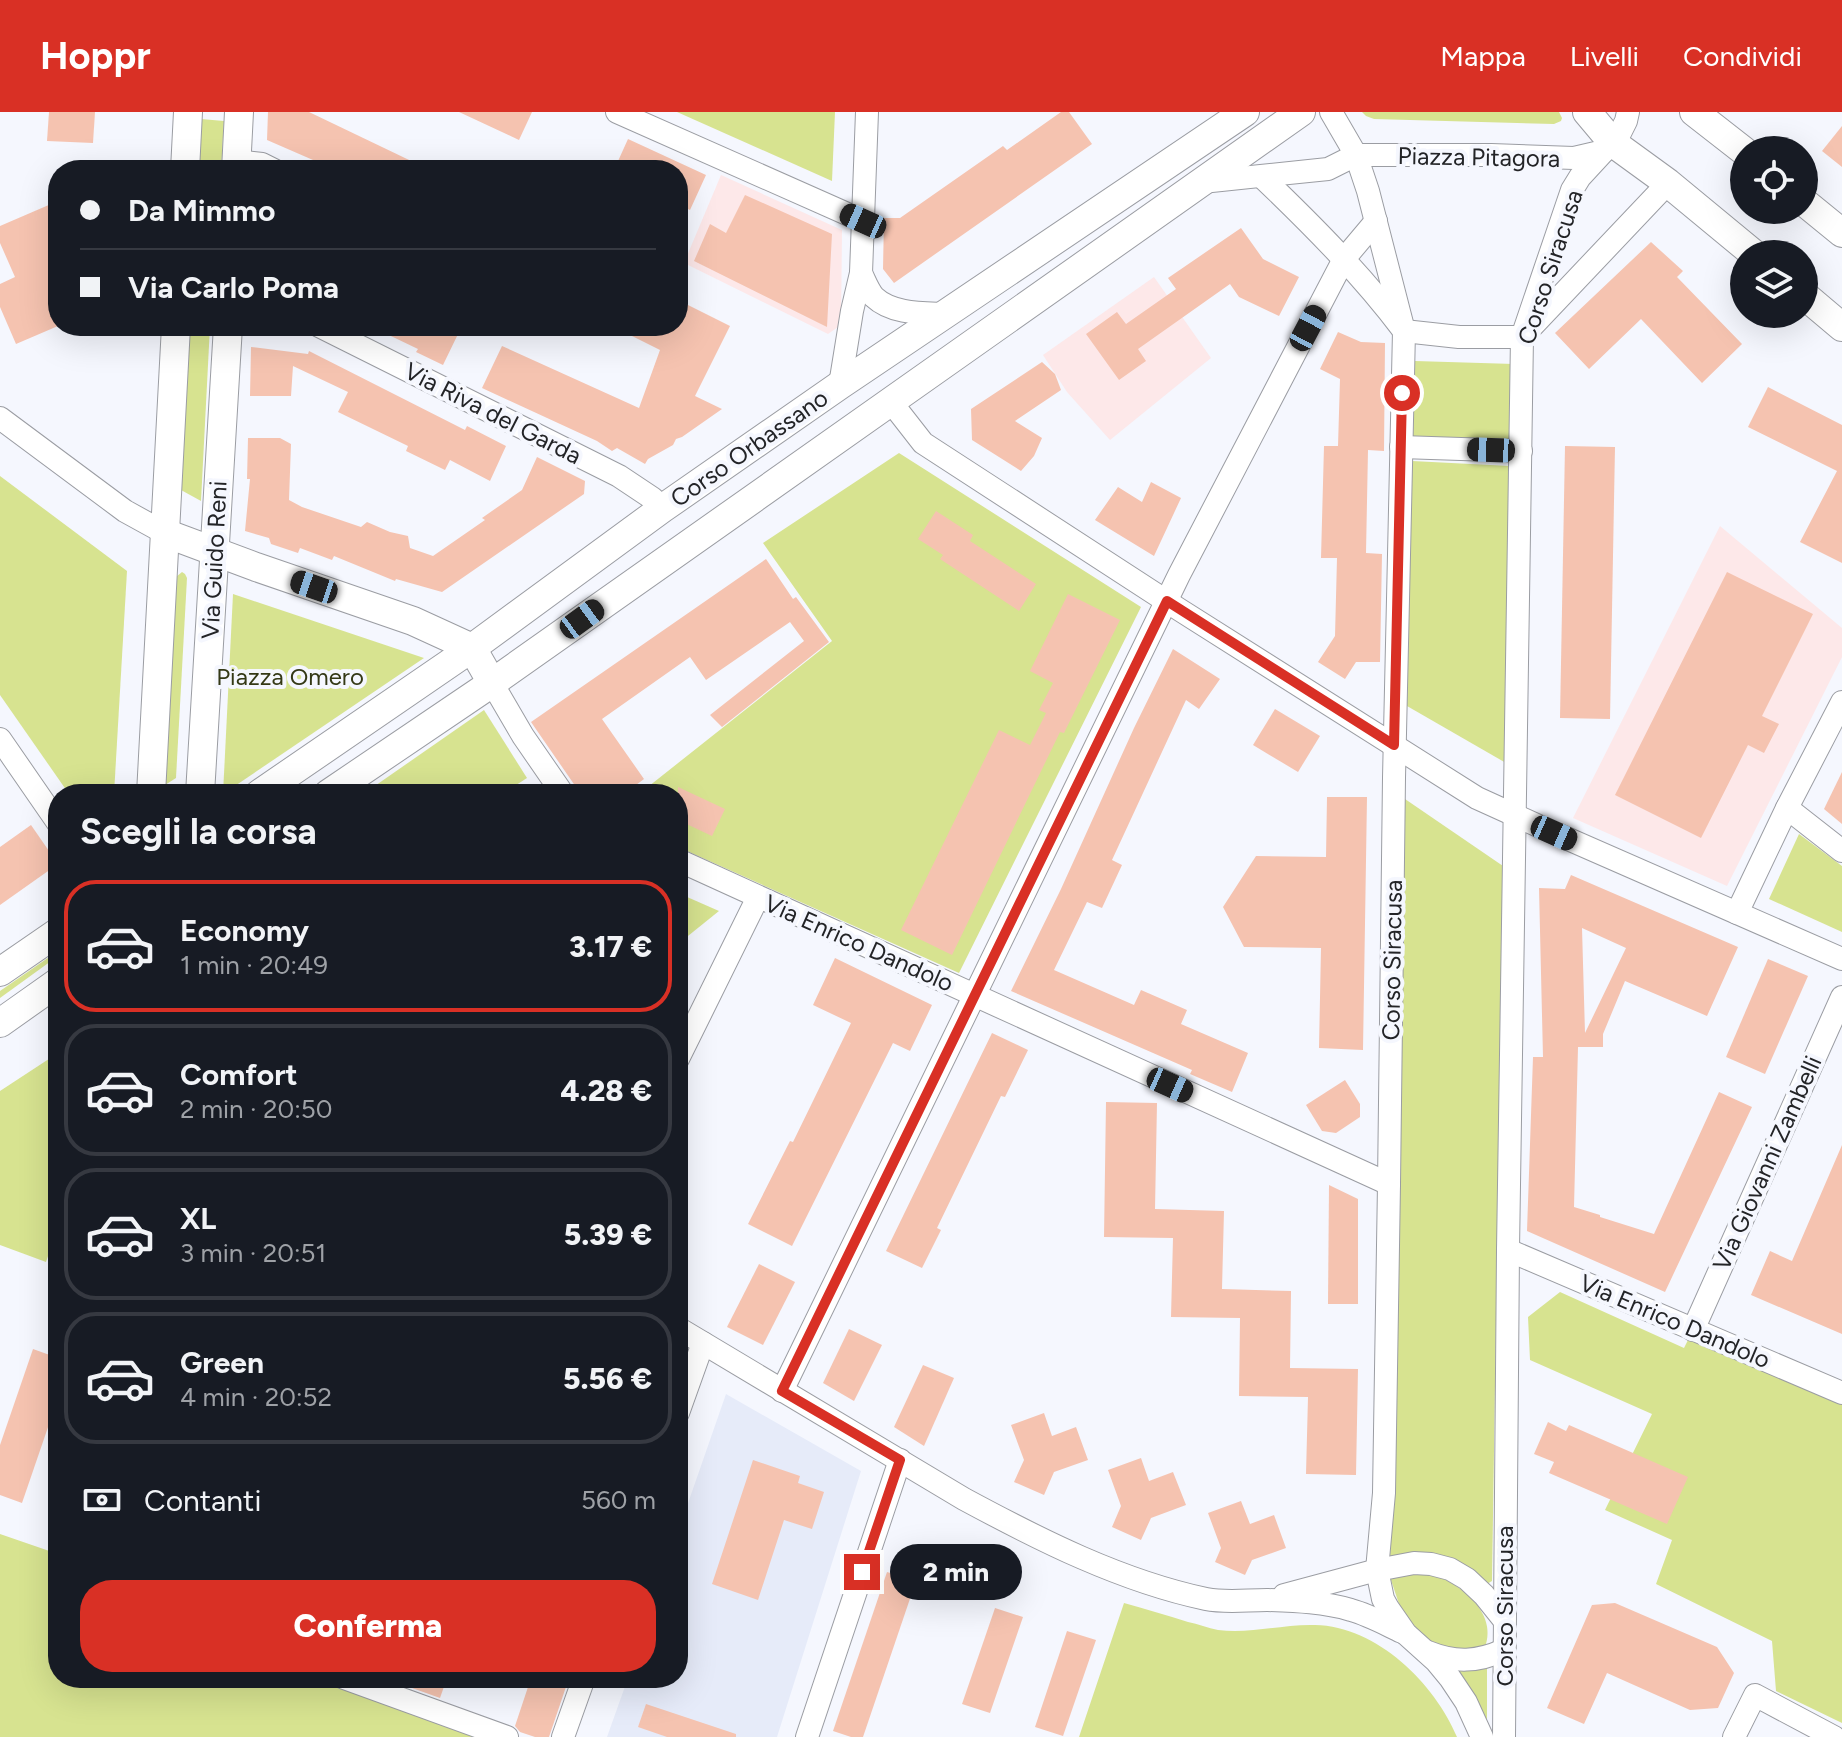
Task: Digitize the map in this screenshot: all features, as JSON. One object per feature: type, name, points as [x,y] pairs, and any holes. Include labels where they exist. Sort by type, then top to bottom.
[{"type":"main road","points":[[186,160],[188,112]]},
{"type":"main road","points":[[236,160],[239,112]]},
{"type":"main road","name":"Corso Orbassano","points":[[274,784],[472,648],[663,508],[840,385],[1245,112]]},
{"type":"main road","name":"Corso Orbassano","points":[[343,784],[492,683],[1301,112]]},
{"type":"main road","points":[[1587,112],[1609,147],[1668,183],[1737,240]]},
{"type":"main road","points":[[1694,112],[1730,140]]},
{"type":"main road","points":[[1818,213],[1842,233]]},
{"type":"main road","points":[[1818,307],[1842,327]]},
{"type":"main road","points":[[152,784],[175,336]]},
{"type":"main road","name":"Via Guido Reni","points":[[201,784],[227,336]]},
{"type":"main road","points":[[165,533],[413,621],[472,648],[492,683]]},
{"type":"main road","points":[[0,972],[48,939]]},
{"type":"main road","points":[[0,1023],[48,989]]},
{"type":"street","points":[[617,112],[863,221]]},
{"type":"street","points":[[840,385],[861,273],[867,112]]},
{"type":"street","points":[[1202,182],[1328,169],[1356,155],[1331,112]]},
{"type":"street","points":[[1609,147],[1626,121],[1628,112]]},
{"type":"street","name":"Piazza Pitagora","points":[[1356,155],[1574,158],[1609,147]]},
{"type":"street","name":"Corso Siracusa","points":[[1504,1737],[1522,337],[1572,190],[1580,177],[1609,147]]},
{"type":"street","name":"Corso Siracusa","points":[[1356,155],[1404,331],[1394,745],[1384,1493],[1377,1570],[1388,1608],[1406,1634],[1450,1678],[1466,1702],[1482,1737]]},
{"type":"street","points":[[1262,177],[1344,259],[1378,296],[1404,331],[1459,337],[1522,337],[1668,183]]},
{"type":"street","points":[[782,1391],[1167,601],[1344,259],[1376,221]]},
{"type":"street","points":[[861,273],[874,296],[885,304],[915,313],[944,314]]},
{"type":"street","name":"Via Riva del Garda","points":[[339,336],[619,476],[663,508]]},
{"type":"street","points":[[891,402],[923,443],[1477,798],[1842,959]]},
{"type":"street","points":[[0,418],[125,511],[165,533]]},
{"type":"street","points":[[1401,447],[1521,451]]},
{"type":"street","points":[[492,683],[553,784]]},
{"type":"street","points":[[1737,913],[1842,702]]},
{"type":"street","points":[[0,739],[48,809]]},
{"type":"street","points":[[1787,808],[1842,851]]},
{"type":"street","name":"Via Enrico Dandolo","points":[[688,865],[1389,1184]]},
{"type":"street","points":[[688,1039],[758,897]]},
{"type":"street","name":"Via Giovanni Zambelli","points":[[1693,1330],[1842,997]]},
{"type":"street","name":"Via Enrico Dandolo","points":[[1508,1250],[1842,1393]]},
{"type":"street","points":[[688,1334],[1011,1525],[1063,1549],[1127,1575],[1210,1600],[1329,1605],[1353,1611],[1406,1634]]},
{"type":"street","points":[[688,1385],[703,1343]]},
{"type":"street","points":[[807,1737],[900,1460]]},
{"type":"street","points":[[1266,1600],[1414,1563],[1450,1569],[1467,1579],[1504,1620]]},
{"type":"street","points":[[1426,1651],[1445,1659],[1463,1660],[1489,1657],[1504,1650]]},
{"type":"street","points":[[372,1688],[507,1737]]},
{"type":"street","points":[[563,1737],[580,1688]]},
{"type":"street","points":[[1734,1737],[1755,1695],[1834,1737]]},
{"type":"shaded area","points":[[721,175],[842,230],[841,325],[828,334],[688,265],[688,253]]},
{"type":"shaded area","points":[[1154,277],[1211,358],[1110,440],[1067,392],[1043,355]]},
{"type":"shaded area","points":[[1720,526],[1842,628],[1842,657],[1727,886],[1573,818]]},
{"type":"shaded area","points":[[726,1394],[861,1471],[777,1737],[607,1737],[624,1688],[688,1688],[688,1503]]},
{"type":"green space","points":[[677,112],[835,112],[832,181]]},
{"type":"green space","points":[[1362,112],[1559,112],[1562,118],[1554,124],[1374,119]]},
{"type":"green space","points":[[201,119],[224,121],[222,160],[199,160]]},
{"type":"green space","points":[[189,336],[209,336],[201,501],[181,490]]},
{"type":"green space","points":[[1415,361],[1514,364],[1511,440],[1413,437]]},
{"type":"green space","points":[[899,453],[1141,607],[959,973],[688,851],[688,784],[652,784],[832,641],[763,543]]},
{"type":"green space","points":[[1412,461],[1510,466],[1506,763],[1407,706]]},
{"type":"green space","points":[[0,476],[127,571],[115,784],[62,784],[0,695]]},
{"type":"green space","points":[[182,572],[187,578],[176,778],[165,784],[176,577]]},
{"type":"green space","name":"Piazza Omero","points":[[233,594],[424,658],[238,784],[224,784]]},
{"type":"green space","points":[[484,710],[527,778],[518,784],[378,784]]},
{"type":"green space","points":[[1405,799],[1503,866],[1492,1581],[1485,1585],[1390,1560]]},
{"type":"green space","points":[[1799,834],[1842,866],[1842,932],[1769,899]]},
{"type":"green space","points":[[688,897],[719,911],[688,936]]},
{"type":"green space","points":[[48,958],[48,963],[0,998],[0,991]]},
{"type":"green space","points":[[48,1060],[46,1262],[0,1245],[0,1091]]},
{"type":"green space","points":[[1560,1292],[1684,1348],[1693,1330],[1842,1393],[1842,1723],[1776,1691],[1772,1641],[1656,1584],[1672,1540],[1605,1510],[1652,1414],[1530,1360],[1528,1317]]},
{"type":"green space","points":[[0,1534],[48,1551],[48,1688],[338,1688],[481,1737],[0,1737]]},
{"type":"green space","points":[[1429,1573],[1452,1583],[1481,1610],[1488,1634],[1485,1647],[1462,1653],[1420,1638],[1402,1613],[1390,1577]]},
{"type":"green space","points":[[1124,1603],[1218,1630],[1315,1625],[1360,1635],[1381,1647],[1419,1679],[1434,1697],[1457,1737],[1079,1737]]},
{"type":"green space","points":[[1487,1666],[1487,1725],[1453,1670]]},
{"type":"building","points":[[49,112],[95,112],[93,143],[47,141]]},
{"type":"building","points":[[268,112],[309,112],[409,160],[313,160],[267,140]]},
{"type":"building","points":[[459,112],[532,112],[519,140]]},
{"type":"building","points":[[1061,112],[1069,112],[1092,144],[894,283],[883,269],[884,218],[900,218],[1003,146],[1007,150]]},
{"type":"building","points":[[1842,126],[1842,167],[1822,151]]},
{"type":"building","points":[[628,139],[674,160],[619,160]]},
{"type":"building","points":[[688,167],[706,175],[688,209]]},
{"type":"building","points":[[745,195],[832,234],[827,327],[694,261],[710,224],[726,233]]},
{"type":"building","points":[[48,205],[48,330],[16,344],[0,307],[0,284],[15,277],[0,243],[0,226]]},
{"type":"building","points":[[1241,228],[1263,259],[1299,277],[1279,316],[1239,297],[1230,284],[1138,349],[1146,361],[1119,380],[1086,334],[1117,312],[1126,324],[1176,289],[1168,278]]},
{"type":"building","points":[[1651,242],[1683,271],[1677,277],[1742,344],[1702,383],[1641,319],[1589,369],[1555,333]]},
{"type":"building","points":[[688,305],[730,326],[695,396],[722,409],[645,464],[617,448],[612,451],[597,441],[482,388],[502,346],[639,408],[660,350],[632,336],[688,336]]},
{"type":"building","points":[[1338,332],[1361,342],[1385,343],[1384,451],[1368,450],[1366,553],[1382,554],[1380,662],[1356,662],[1345,679],[1318,662],[1335,636],[1337,558],[1321,558],[1324,446],[1338,446],[1340,379],[1320,369]]},
{"type":"building","points":[[391,336],[457,336],[443,365],[416,352],[418,349]]},
{"type":"building","points":[[251,347],[308,354],[309,351],[465,430],[467,426],[506,446],[490,481],[450,460],[445,470],[406,451],[408,446],[338,412],[348,392],[293,366],[291,396],[250,396]]},
{"type":"building","points":[[1042,362],[1055,374],[1061,390],[1015,421],[1042,438],[1034,456],[1021,471],[972,440],[971,409]]},
{"type":"building","points":[[1768,387],[1842,425],[1842,563],[1800,542],[1837,471],[1748,427]]},
{"type":"building","points":[[248,438],[280,438],[291,444],[289,500],[361,527],[367,522],[408,536],[410,548],[433,556],[522,490],[537,457],[585,481],[584,494],[442,592],[395,581],[334,556],[332,560],[300,548],[298,553],[271,544],[269,538],[245,531],[250,479],[247,479]]},
{"type":"building","points":[[1565,446],[1615,447],[1610,719],[1560,718]]},
{"type":"building","points":[[1151,482],[1181,498],[1154,556],[1095,520],[1118,487],[1142,502]]},
{"type":"building","points":[[936,511],[973,535],[970,541],[1036,584],[1019,611],[940,559],[943,555],[918,539]]},
{"type":"building","points":[[766,559],[793,599],[796,597],[829,642],[722,727],[710,715],[804,641],[790,622],[706,680],[690,657],[602,719],[644,779],[637,784],[574,784],[531,722]]},
{"type":"building","points":[[1727,572],[1813,614],[1762,716],[1779,724],[1764,753],[1748,745],[1701,838],[1615,795]]},
{"type":"building","points":[[1068,594],[1120,620],[1064,733],[1060,732],[952,955],[901,930],[999,730],[1030,745],[1046,713],[1039,710],[1053,683],[1030,671]]},
{"type":"building","points":[[1173,649],[1220,679],[1199,709],[1186,700],[1112,860],[1122,865],[1102,908],[1087,902],[1054,970],[1134,1005],[1141,990],[1187,1010],[1181,1024],[1248,1053],[1232,1092],[1190,1074],[1192,1070],[1011,991]]},
{"type":"building","points":[[1275,709],[1320,736],[1298,772],[1253,745]]},
{"type":"building","points":[[1842,772],[1842,824],[1824,809]]},
{"type":"building","points":[[688,792],[725,809],[712,836],[688,825]]},
{"type":"building","points":[[1327,797],[1367,797],[1363,1050],[1319,1048],[1321,948],[1244,947],[1223,907],[1256,856],[1326,857]]},
{"type":"building","points":[[31,825],[48,850],[48,871],[0,905],[0,847]]},
{"type":"building","points":[[1571,875],[1738,947],[1707,1016],[1625,981],[1603,1034],[1603,1047],[1578,1047],[1574,1207],[1600,1217],[1654,1234],[1719,1092],[1752,1107],[1665,1292],[1527,1231],[1533,1057],[1543,1057],[1539,888],[1565,889]],"holes":[[[1582,928],[1626,948],[1585,1033]]]},
{"type":"building","points":[[835,958],[932,1005],[910,1051],[893,1043],[792,1246],[748,1224],[790,1141],[793,1142],[851,1023],[813,1005]]},
{"type":"building","points":[[1768,959],[1808,976],[1765,1074],[1726,1057]]},
{"type":"building","points":[[992,1033],[1028,1050],[1005,1097],[1001,1096],[937,1228],[941,1230],[922,1268],[886,1251]]},
{"type":"building","points":[[1345,1080],[1360,1104],[1360,1117],[1336,1133],[1322,1131],[1306,1105]]},
{"type":"building","points":[[1106,1102],[1157,1103],[1155,1209],[1224,1211],[1222,1289],[1291,1291],[1290,1368],[1358,1369],[1356,1475],[1306,1474],[1308,1397],[1239,1396],[1240,1318],[1171,1317],[1173,1238],[1104,1237]]},
{"type":"building","points":[[1842,1145],[1842,1334],[1751,1295],[1770,1251],[1792,1261]]},
{"type":"building","points":[[1329,1185],[1358,1199],[1358,1304],[1328,1304]]},
{"type":"building","points":[[759,1264],[795,1282],[763,1345],[727,1327]]},
{"type":"building","points":[[849,1329],[882,1345],[854,1401],[823,1383]]},
{"type":"building","points":[[33,1349],[48,1354],[48,1427],[22,1503],[0,1495],[0,1445]]},
{"type":"building","points":[[923,1365],[954,1378],[924,1446],[894,1427]]},
{"type":"building","points":[[1044,1413],[1052,1436],[1076,1427],[1088,1460],[1054,1472],[1044,1495],[1014,1482],[1024,1460],[1011,1425]]},
{"type":"building","points":[[1548,1422],[1566,1431],[1569,1425],[1688,1477],[1667,1524],[1549,1473],[1554,1462],[1534,1454]]},
{"type":"building","points":[[1141,1458],[1149,1481],[1173,1472],[1186,1505],[1151,1518],[1141,1540],[1112,1527],[1121,1506],[1108,1470]]},
{"type":"building","points":[[753,1460],[800,1476],[798,1483],[824,1492],[812,1529],[784,1520],[758,1600],[712,1584]]},
{"type":"building","points":[[1241,1501],[1250,1524],[1274,1515],[1286,1548],[1252,1560],[1245,1575],[1215,1562],[1221,1548],[1208,1513]]},
{"type":"building","points":[[887,1572],[916,1581],[863,1737],[851,1737],[833,1731]]},
{"type":"building","points":[[1615,1603],[1717,1647],[1734,1673],[1718,1708],[1690,1710],[1607,1673],[1584,1724],[1547,1708],[1592,1605]]},
{"type":"building","points":[[995,1608],[1023,1617],[990,1713],[962,1704]]},
{"type":"building","points":[[1067,1631],[1096,1640],[1063,1736],[1035,1727]]},
{"type":"building","points":[[412,1688],[444,1688],[440,1698]]},
{"type":"building","points":[[528,1688],[566,1688],[549,1737],[535,1737],[520,1732],[515,1726]]},
{"type":"building","points":[[646,1704],[736,1734],[736,1737],[667,1737],[638,1727]]},
{"type":"route","points":[[862,1572],[900,1460],[782,1391],[1167,601],[1394,745],[1402,393]]}]
